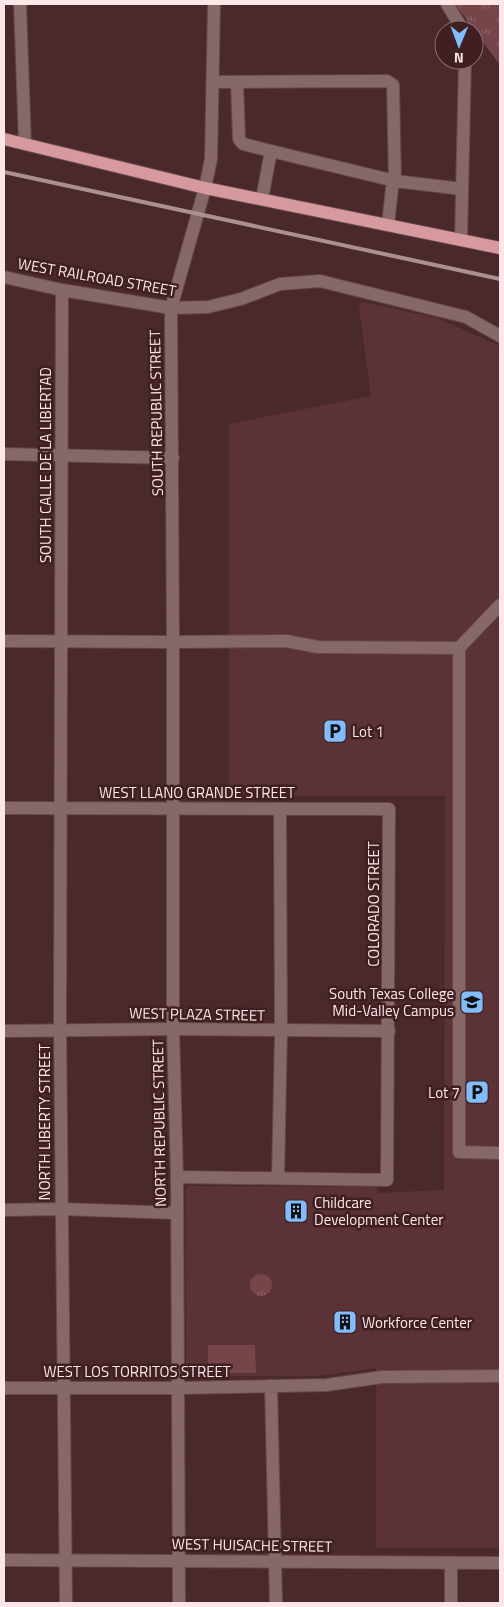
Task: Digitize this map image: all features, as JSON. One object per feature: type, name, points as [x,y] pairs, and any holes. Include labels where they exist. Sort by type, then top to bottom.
[{"type":"main road","points":[[4,139],[205,188],[500,248]]},
{"type":"street","points":[[20,4],[25,144]]},
{"type":"street","name":"SOUTH REPUBLIC STREET","points":[[174,642],[171,308],[205,188],[211,159],[214,4]]},
{"type":"street","points":[[447,4],[457,20]]},
{"type":"street","points":[[461,240],[465,70]]},
{"type":"street","points":[[213,82],[388,82],[392,85],[395,181],[392,188],[388,225]]},
{"type":"street","points":[[237,82],[239,139],[243,144],[395,181],[462,189]]},
{"type":"street","points":[[262,200],[271,151]]},
{"type":"street","name":"WEST RAILROAD STREET","points":[[4,276],[62,290],[171,308],[208,307],[241,299],[280,284],[320,281],[466,317],[500,336]]},
{"type":"street","name":"SOUTH CALLE DE LA LIBERTAD","points":[[61,640],[62,290]]},
{"type":"street","points":[[4,454],[173,458]]},
{"type":"street","points":[[500,605],[459,648],[459,1152],[500,1153]]},
{"type":"street","points":[[4,640],[286,641],[318,647],[459,648]]},
{"type":"street","name":"NORTH LIBERTY STREET","points":[[61,640],[60,1209],[66,1603]]},
{"type":"street","name":"NORTH REPUBLIC STREET","points":[[174,642],[173,1029],[177,1177],[179,1603]]},
{"type":"street","name":"WEST LLANO GRANDE STREET","points":[[4,808],[390,809]]},
{"type":"street","points":[[177,1177],[278,1178],[281,1031],[280,809]]},
{"type":"street","name":"COLORADO STREET","points":[[278,1178],[387,1180],[390,1031],[390,809]]},
{"type":"street","name":"WEST PLAZA STREET","points":[[4,1031],[173,1029],[390,1031]]},
{"type":"street","points":[[4,1210],[60,1209],[177,1213]]},
{"type":"street","name":"WEST LOS TORRITOS STREET","points":[[4,1388],[179,1388],[327,1385],[382,1377],[500,1376]]},
{"type":"street","points":[[271,1386],[276,1603]]},
{"type":"street","name":"WEST HUISACHE STREET","points":[[4,1560],[500,1563]]},
{"type":"street","points":[[451,1564],[451,1603]]},
{"type":"shaded area","name":"South Texas College Mid-Valley Campus","points":[[363,302],[437,318],[500,346],[500,1548],[376,1548],[376,1368],[318,1376],[189,1376],[186,1374],[186,1189],[189,1186],[376,1187],[378,1193],[444,1190],[445,796],[229,796],[229,424],[371,396],[359,307]]},
{"type":"green space","points":[[455,4],[500,4],[500,65],[484,43],[484,20],[467,20]]},
{"type":"green space","points":[[261,1274],[269,1277],[272,1285],[269,1293],[261,1296],[253,1293],[250,1285],[253,1277]]},
{"type":"green space","points":[[208,1345],[255,1345],[256,1373],[208,1373]]},
{"type":"railway","points":[[4,172],[500,279]]},
{"type":"place","name":"Lot 1","points":[[335,731]]},
{"type":"place","name":"South Texas College Mid-Valley Campus","points":[[472,1002]]},
{"type":"place","name":"Lot 7","points":[[477,1092]]},
{"type":"place","name":"Childcare Development Center","points":[[296,1211]]},
{"type":"place","name":"Workforce Center","points":[[345,1322]]}]
